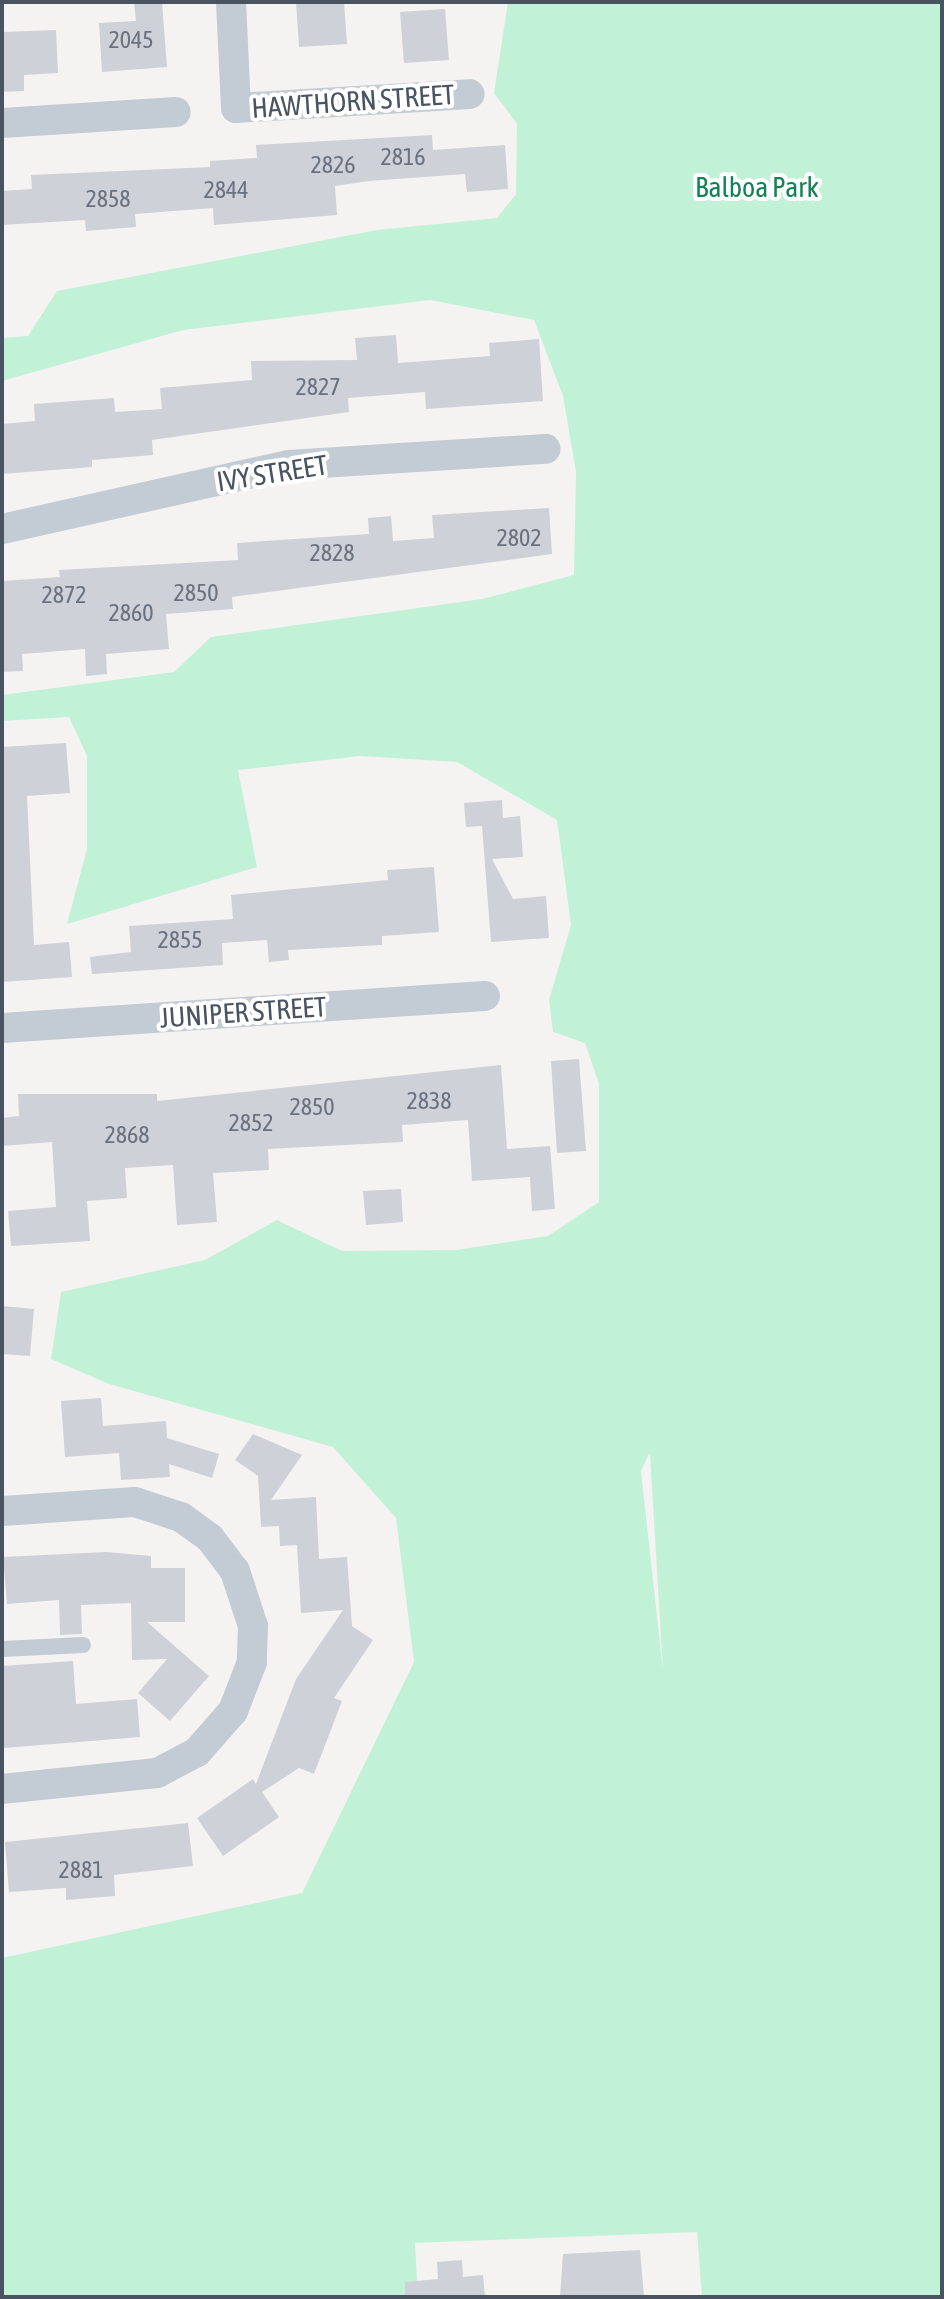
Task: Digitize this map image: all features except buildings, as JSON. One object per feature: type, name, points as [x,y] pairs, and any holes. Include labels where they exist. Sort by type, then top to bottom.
[{"type":"street","name":"HAWTHORN STREET","points":[[231,2],[236,108],[470,94]]},
{"type":"street","points":[[2,123],[176,112]]},
{"type":"street","name":"IVY STREET","points":[[2,529],[289,465],[546,449]]},
{"type":"street","name":"JUNIPER STREET","points":[[2,1028],[485,996]]},
{"type":"street","points":[[2,1511],[135,1502],[181,1517],[210,1538],[235,1571],[253,1626],[252,1662],[233,1711],[197,1752],[157,1773],[2,1789]]},
{"type":"lane","points":[[2,1649],[83,1645]]},
{"type":"green space","name":"Balboa Park","points":[[508,2],[942,2],[942,2297],[702,2297],[697,2232],[415,2243],[418,2297],[2,2297],[2,1958],[302,1893],[414,1662],[396,1518],[333,1447],[109,1384],[51,1359],[61,1292],[205,1260],[277,1220],[342,1251],[456,1250],[548,1236],[599,1202],[599,1084],[585,1043],[553,1032],[549,1000],[571,925],[557,820],[457,762],[360,756],[238,770],[257,867],[67,924],[87,849],[87,756],[69,717],[2,721],[2,695],[174,672],[211,637],[482,599],[574,575],[576,472],[563,396],[534,320],[430,300],[183,330],[2,381],[2,338],[28,336],[57,291],[377,230],[497,218],[516,194],[517,124],[494,93]],"holes":[[[650,1454],[663,1671],[641,1471]]]}]
